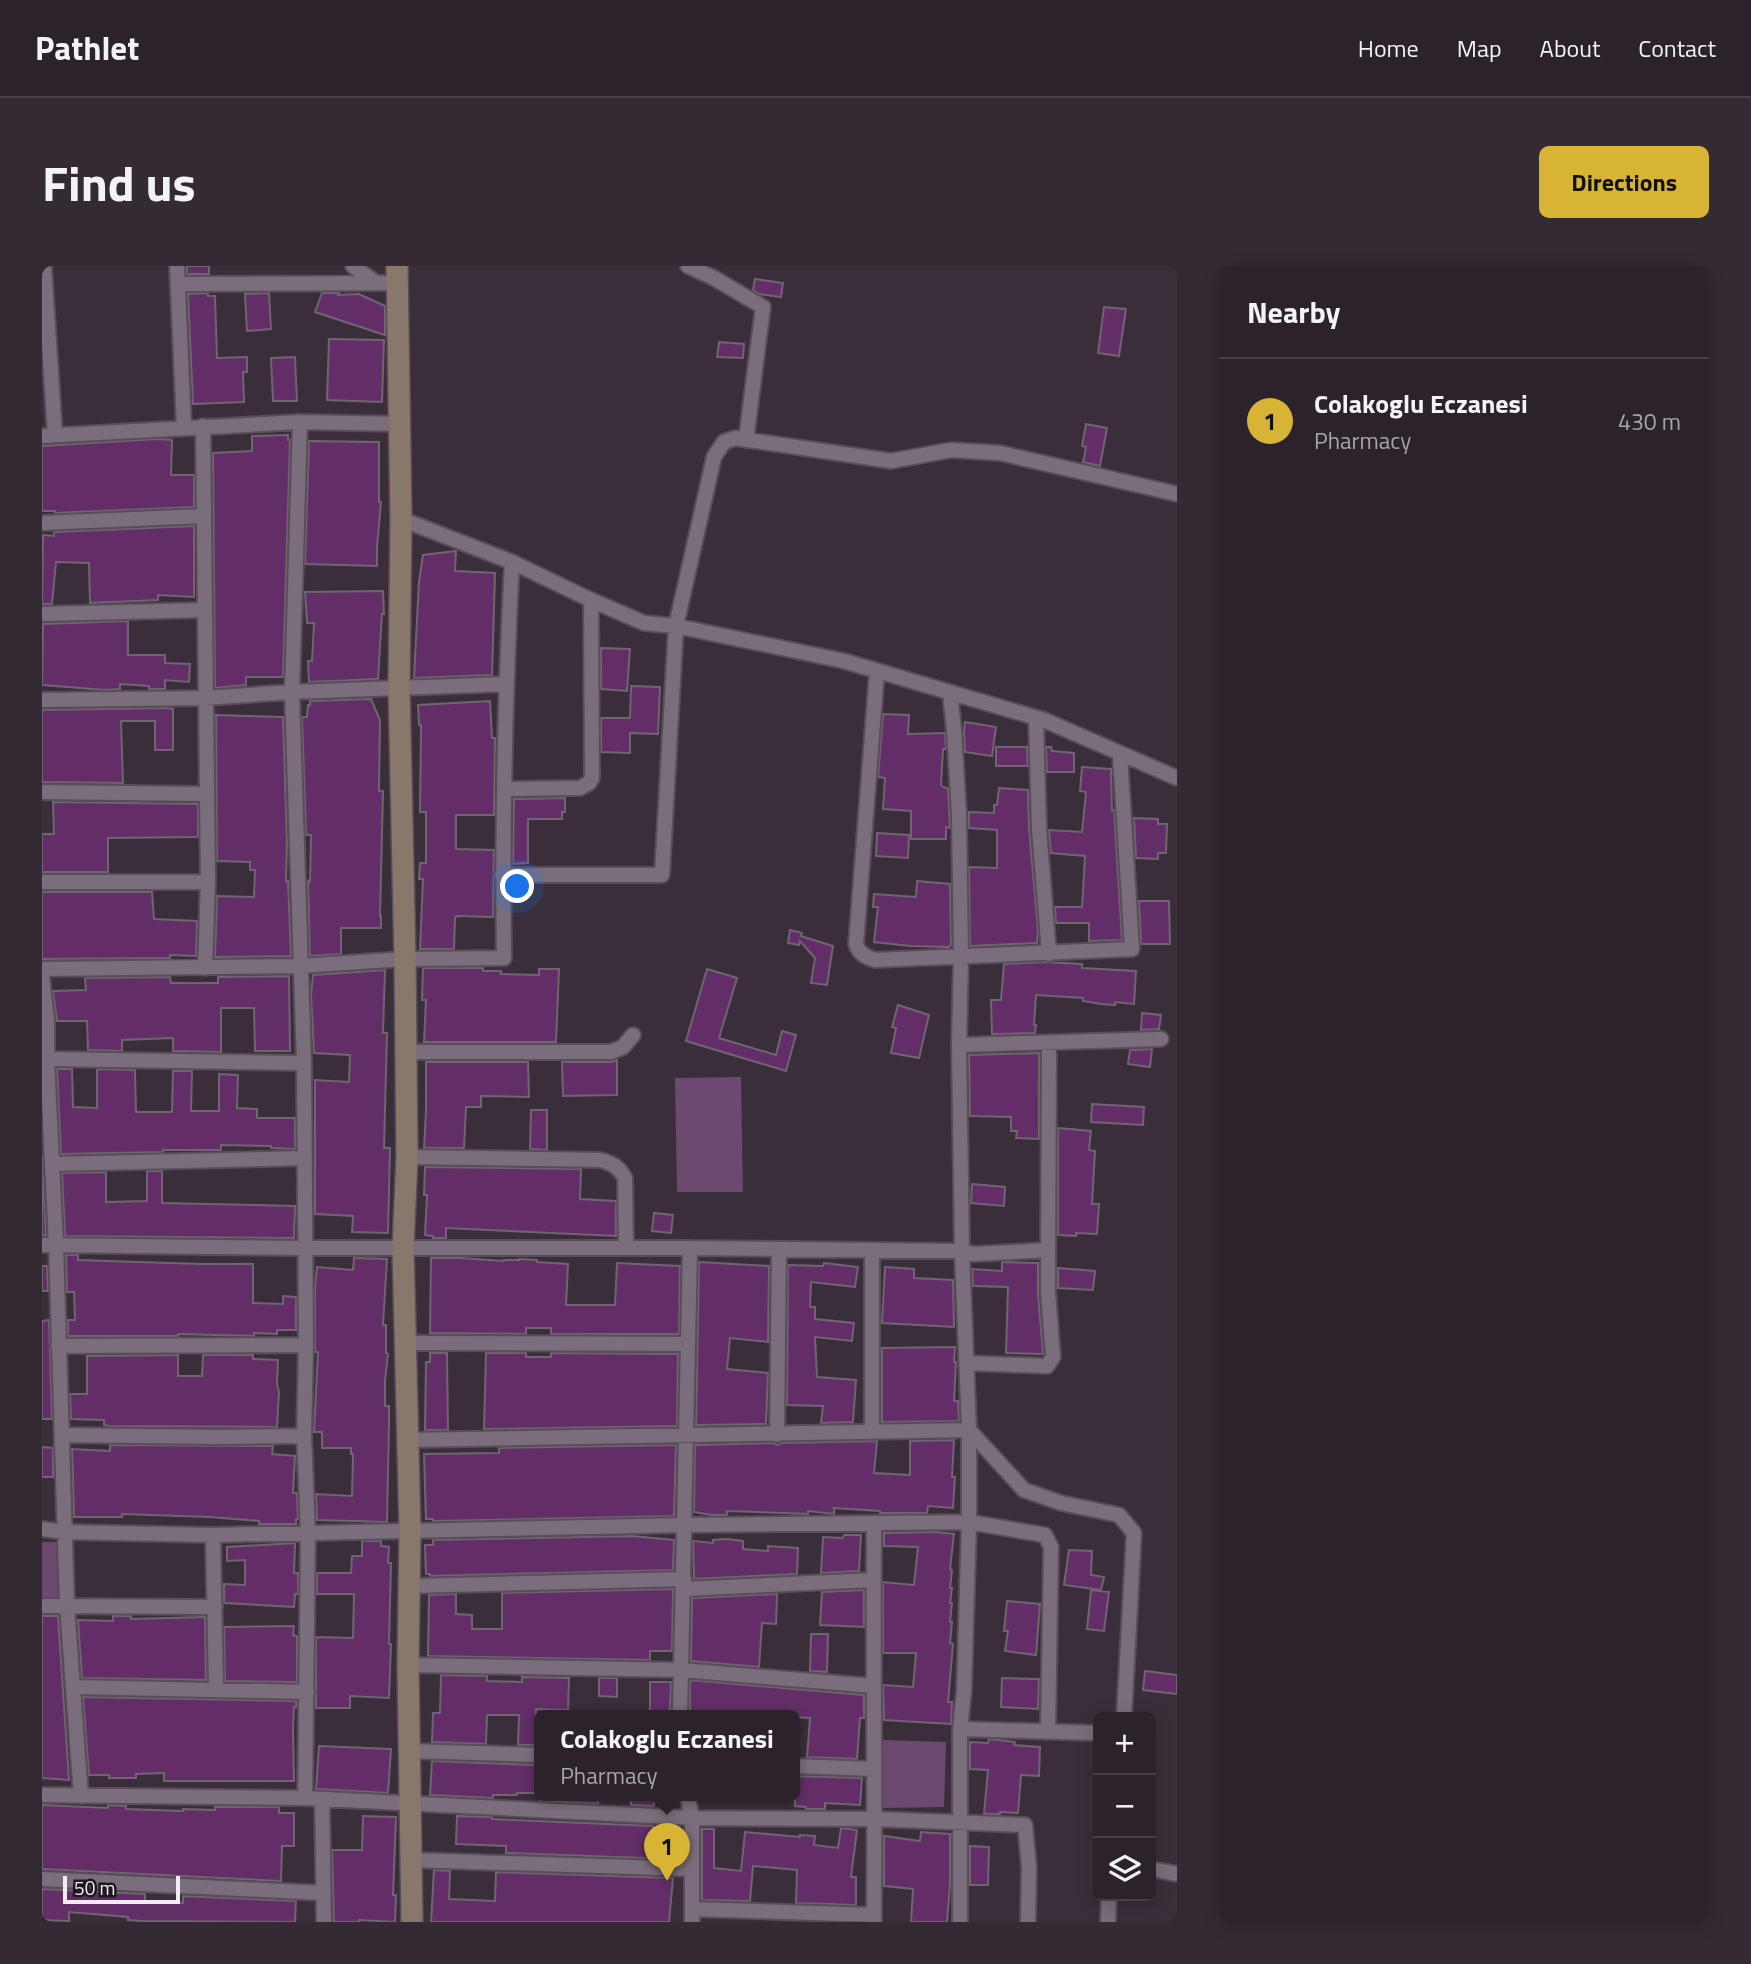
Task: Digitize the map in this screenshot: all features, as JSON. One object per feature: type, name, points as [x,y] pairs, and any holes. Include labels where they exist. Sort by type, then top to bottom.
[{"type":"street","points":[[44,266],[48,435],[300,422],[401,424]]},
{"type":"street","points":[[177,266],[184,427]]},
{"type":"street","points":[[353,266],[390,277]]},
{"type":"street","points":[[688,266],[763,307],[746,440]]},
{"type":"street","points":[[178,284],[390,277]]},
{"type":"street","points":[[390,277],[401,424],[399,688],[407,1157],[403,1248],[410,1531],[408,1665],[412,1922]]},
{"type":"street","points":[[300,422],[292,692],[304,1063],[304,1436],[308,1533],[305,1798]]},
{"type":"street","points":[[203,426],[208,882],[205,968]]},
{"type":"street","points":[[502,875],[662,875],[676,626],[715,457],[724,442],[735,438],[891,461],[951,450],[1000,453],[1177,494]]},
{"type":"street","points":[[42,523],[203,516]]},
{"type":"street","points":[[401,519],[512,562],[644,623],[676,626],[844,661],[1036,718],[1177,778]]},
{"type":"street","points":[[42,969],[300,966],[405,959],[504,958],[502,875],[506,684],[512,562]]},
{"type":"street","points":[[504,789],[580,788],[592,778],[591,600]]},
{"type":"street","points":[[42,614],[204,610]]},
{"type":"street","points":[[877,671],[856,944],[862,954],[875,960],[1132,949],[1120,755]]},
{"type":"street","points":[[42,700],[204,698],[506,684]]},
{"type":"street","points":[[950,692],[959,814],[962,1253],[970,1430],[964,1691],[960,1729],[960,1922]]},
{"type":"street","points":[[1036,718],[1039,828],[1049,954]]},
{"type":"street","points":[[42,792],[206,794]]},
{"type":"street","points":[[42,882],[208,882]]},
{"type":"street","points":[[42,977],[47,1019],[52,1164],[49,1245],[58,1346],[67,1606],[81,1796]]},
{"type":"street","points":[[405,1052],[611,1052],[623,1047],[633,1035]]},
{"type":"street","points":[[959,1045],[1161,1040]]},
{"type":"street","points":[[967,1363],[1047,1366],[1053,1357],[1048,1292],[1049,1042]]},
{"type":"street","points":[[47,1059],[304,1063]]},
{"type":"street","points":[[407,1157],[600,1160],[611,1163],[620,1169],[625,1178],[626,1248]]},
{"type":"street","points":[[52,1164],[304,1158]]},
{"type":"street","points":[[49,1245],[690,1248],[962,1253],[1048,1250]]},
{"type":"street","points":[[680,1710],[690,1248]]},
{"type":"street","points":[[777,1435],[779,1250]]},
{"type":"street","points":[[872,1251],[872,1432]]},
{"type":"street","points":[[407,1343],[687,1344]]},
{"type":"street","points":[[58,1346],[306,1345]]},
{"type":"street","points":[[408,1440],[970,1430],[1024,1490],[1061,1503],[1119,1515],[1134,1533],[1124,1712]]},
{"type":"street","points":[[62,1435],[304,1436]]},
{"type":"street","points":[[42,1529],[64,1532],[213,1535],[969,1522],[1045,1535],[1051,1547],[1048,1731]]},
{"type":"street","points":[[688,1801],[692,1818],[693,1916],[874,1919],[874,1523]]},
{"type":"street","points":[[213,1535],[216,1690]]},
{"type":"street","points":[[410,1586],[873,1580]]},
{"type":"street","points":[[42,1606],[215,1607]]},
{"type":"street","points":[[408,1665],[681,1670],[873,1686]]},
{"type":"street","points":[[73,1687],[307,1692]]},
{"type":"street","points":[[960,1729],[1093,1733]]},
{"type":"street","points":[[409,1751],[534,1755]]},
{"type":"street","points":[[800,1766],[873,1769]]},
{"type":"street","points":[[42,1795],[305,1798],[692,1818],[875,1819],[1025,1825],[1029,1867],[1028,1922]]},
{"type":"street","points":[[322,1799],[324,1922]]},
{"type":"street","points":[[411,1860],[692,1869]]},
{"type":"street","points":[[1156,1870],[1177,1874]]},
{"type":"street","points":[[42,1879],[323,1893]]},
{"type":"street","points":[[1108,1922],[1109,1901]]},
{"type":"shaded area","points":[[741,1077],[743,1192],[677,1192],[675,1078]]},
{"type":"shaded area","points":[[42,1542],[57,1542],[58,1602],[42,1602]]},
{"type":"shaded area","points":[[883,1740],[946,1742],[944,1807],[881,1808]]},
{"type":"building","points":[[187,266],[209,266],[209,274],[187,274]]},
{"type":"building","points":[[755,279],[783,283],[781,297],[759,294],[753,290]]},
{"type":"building","points":[[208,293],[208,296],[215,296],[217,358],[247,357],[247,372],[243,372],[244,402],[193,404],[188,294]]},
{"type":"building","points":[[269,293],[271,329],[247,331],[245,294]]},
{"type":"building","points":[[322,293],[359,294],[385,306],[385,335],[315,312]]},
{"type":"building","points":[[1104,307],[1126,309],[1119,356],[1098,353]]},
{"type":"building","points":[[329,339],[384,340],[382,402],[327,400]]},
{"type":"building","points":[[719,342],[744,344],[743,358],[717,357]]},
{"type":"building","points":[[295,357],[297,401],[273,401],[271,358]]},
{"type":"building","points":[[1086,424],[1107,428],[1100,466],[1083,462],[1086,447],[1082,446]]},
{"type":"building","points":[[288,435],[290,440],[283,677],[246,677],[246,685],[215,688],[213,453],[252,451],[252,436]]},
{"type":"building","points":[[172,440],[171,475],[194,475],[194,507],[55,513],[42,511],[42,446]]},
{"type":"building","points":[[309,441],[379,442],[381,502],[377,566],[305,564]]},
{"type":"building","points":[[194,526],[194,597],[158,595],[158,600],[90,603],[89,563],[56,562],[52,604],[42,604],[43,535],[54,536],[54,532]]},
{"type":"building","points":[[456,551],[455,571],[495,573],[492,675],[414,678],[423,555]]},
{"type":"building","points":[[383,591],[384,614],[378,679],[309,682],[308,661],[312,661],[314,623],[307,623],[305,592]]},
{"type":"building","points":[[128,621],[128,655],[165,655],[165,663],[190,664],[189,682],[165,680],[165,689],[120,684],[120,689],[105,690],[42,685],[43,624]]},
{"type":"building","points":[[601,648],[630,649],[627,691],[601,689]]},
{"type":"building","points":[[631,686],[660,687],[658,734],[630,733],[630,753],[601,752],[601,718],[630,718]]},
{"type":"building","points":[[371,699],[380,720],[379,791],[383,791],[381,928],[341,928],[341,954],[310,956],[308,881],[310,882],[311,835],[306,835],[302,717],[307,717],[310,701]]},
{"type":"building","points":[[490,701],[492,738],[495,738],[494,815],[456,815],[456,849],[494,850],[493,917],[457,916],[454,949],[420,949],[423,879],[419,879],[420,863],[426,863],[426,812],[420,812],[421,725],[418,705]]},
{"type":"building","points":[[173,709],[173,750],[155,750],[155,721],[121,721],[123,783],[42,782],[42,710]]},
{"type":"building","points":[[883,714],[909,715],[908,734],[945,733],[946,749],[943,749],[941,785],[948,788],[950,828],[946,827],[946,839],[911,839],[911,811],[883,809],[885,778],[878,777]]},
{"type":"building","points":[[216,715],[283,717],[286,881],[291,956],[215,957],[217,896],[254,897],[255,870],[250,870],[250,862],[217,861]]},
{"type":"building","points":[[965,722],[996,727],[992,756],[965,752]]},
{"type":"building","points":[[996,747],[1027,747],[1028,766],[996,766]]},
{"type":"building","points":[[1046,747],[1051,747],[1052,751],[1074,753],[1074,772],[1047,772]]},
{"type":"building","points":[[1082,767],[1111,769],[1122,940],[1089,941],[1089,923],[1056,923],[1055,907],[1082,907],[1085,856],[1051,853],[1049,830],[1082,832],[1086,792],[1080,791]]},
{"type":"building","points":[[999,788],[1028,790],[1037,943],[970,946],[969,867],[997,868],[997,830],[969,828],[969,812],[994,813]]},
{"type":"building","points":[[565,798],[562,819],[528,819],[528,863],[513,864],[514,799]]},
{"type":"building","points":[[53,802],[198,804],[198,837],[108,838],[108,872],[42,872],[42,834],[54,834]]},
{"type":"building","points":[[1134,818],[1158,819],[1158,824],[1167,824],[1166,853],[1158,853],[1158,859],[1136,858]]},
{"type":"building","points":[[877,833],[909,835],[908,858],[876,856]]},
{"type":"building","points":[[917,881],[950,884],[951,945],[910,946],[874,942],[878,907],[873,907],[874,894],[916,897]]},
{"type":"building","points":[[42,892],[152,892],[154,919],[197,921],[196,956],[42,959]]},
{"type":"building","points":[[1139,901],[1169,901],[1170,944],[1141,944]]},
{"type":"building","points":[[790,930],[833,946],[827,985],[811,983],[815,958],[800,941],[799,945],[788,943]]},
{"type":"building","points":[[1004,964],[1082,964],[1082,968],[1136,971],[1134,1004],[1101,1004],[1083,1001],[1083,998],[1036,995],[1035,1033],[992,1034],[991,1000],[1001,1000]]},
{"type":"building","points":[[423,968],[483,968],[483,971],[501,971],[501,974],[539,975],[539,969],[559,969],[556,1042],[424,1042],[426,1000],[422,1000]]},
{"type":"building","points":[[707,969],[737,978],[719,1038],[776,1055],[782,1031],[796,1035],[786,1071],[686,1041]]},
{"type":"building","points":[[385,970],[383,1033],[387,1033],[384,1148],[390,1148],[388,1233],[352,1232],[353,1216],[315,1214],[315,1080],[349,1082],[350,1055],[314,1053],[311,995],[313,975]]},
{"type":"building","points":[[289,976],[290,1051],[255,1051],[254,1008],[221,1008],[221,1052],[173,1051],[173,1038],[122,1040],[122,1051],[88,1050],[87,1021],[57,1021],[53,991],[86,990],[85,978],[170,977],[171,983],[218,983],[218,977]]},
{"type":"building","points":[[898,1005],[929,1015],[919,1058],[891,1053],[896,1028],[892,1027]]},
{"type":"building","points":[[1142,1013],[1161,1015],[1159,1029],[1141,1030]]},
{"type":"building","points":[[1152,1049],[1150,1067],[1128,1064],[1130,1050]]},
{"type":"building","points":[[1039,1053],[1039,1139],[1016,1138],[1017,1131],[1011,1131],[1011,1117],[970,1116],[969,1055]]},
{"type":"building","points":[[617,1060],[617,1095],[563,1096],[562,1062]]},
{"type":"building","points":[[426,1062],[528,1062],[529,1097],[481,1096],[481,1107],[466,1107],[464,1148],[424,1148]]},
{"type":"building","points":[[57,1069],[72,1069],[73,1107],[97,1108],[97,1069],[135,1070],[136,1112],[172,1112],[173,1071],[192,1071],[191,1111],[219,1111],[219,1074],[238,1075],[237,1108],[257,1109],[257,1118],[295,1118],[295,1149],[221,1145],[221,1150],[61,1154]]},
{"type":"building","points":[[1092,1104],[1144,1107],[1143,1125],[1091,1122]]},
{"type":"building","points":[[531,1110],[547,1110],[547,1150],[530,1149]]},
{"type":"building","points":[[1058,1128],[1091,1131],[1089,1150],[1095,1151],[1092,1204],[1099,1204],[1097,1234],[1058,1235]]},
{"type":"building","points":[[42,1164],[46,1235],[42,1235]]},
{"type":"building","points":[[425,1167],[581,1169],[580,1199],[616,1201],[616,1236],[446,1228],[446,1238],[433,1238],[425,1235]]},
{"type":"building","points":[[147,1171],[162,1171],[162,1203],[295,1206],[294,1238],[65,1236],[62,1173],[106,1172],[106,1202],[147,1201]]},
{"type":"building","points":[[972,1184],[1005,1187],[1004,1206],[971,1203]]},
{"type":"building","points":[[654,1213],[673,1215],[671,1233],[652,1231]]},
{"type":"building","points":[[66,1255],[78,1255],[78,1260],[253,1264],[253,1303],[283,1304],[283,1296],[296,1297],[296,1330],[277,1330],[277,1334],[254,1333],[254,1336],[68,1336],[68,1320],[75,1320],[74,1292],[67,1292]]},
{"type":"building","points":[[354,1258],[387,1259],[383,1325],[386,1325],[388,1354],[385,1381],[385,1406],[389,1406],[387,1522],[317,1520],[316,1494],[352,1496],[353,1454],[351,1448],[322,1448],[322,1432],[314,1432],[318,1352],[315,1352],[317,1267],[353,1270]]},
{"type":"building","points":[[431,1258],[504,1261],[519,1259],[568,1264],[566,1305],[615,1305],[617,1263],[680,1266],[679,1334],[551,1334],[551,1328],[526,1328],[526,1334],[430,1333]]},
{"type":"building","points":[[699,1262],[769,1266],[768,1342],[730,1338],[727,1369],[768,1373],[766,1424],[696,1425]]},
{"type":"building","points":[[1002,1262],[1038,1263],[1043,1354],[1006,1353],[1008,1287],[973,1286],[972,1269],[1002,1271]]},
{"type":"building","points":[[824,1263],[858,1267],[855,1287],[811,1282],[810,1307],[815,1307],[815,1319],[854,1323],[852,1341],[815,1337],[817,1377],[856,1380],[853,1422],[821,1423],[823,1406],[787,1405],[788,1265],[823,1266]]},
{"type":"building","points":[[42,1266],[47,1266],[48,1291],[42,1291]]},
{"type":"building","points":[[885,1267],[914,1269],[914,1278],[953,1280],[954,1327],[882,1323]]},
{"type":"building","points":[[1058,1268],[1095,1271],[1093,1290],[1058,1288]]},
{"type":"building","points":[[49,1320],[52,1419],[42,1419],[42,1321]]},
{"type":"building","points":[[955,1347],[954,1401],[958,1401],[959,1421],[882,1422],[882,1348]]},
{"type":"building","points":[[430,1353],[447,1353],[448,1430],[425,1430],[426,1362],[430,1362]]},
{"type":"building","points":[[486,1353],[526,1353],[526,1357],[551,1357],[551,1353],[678,1354],[677,1426],[484,1429]]},
{"type":"building","points":[[178,1355],[178,1376],[202,1376],[203,1355],[253,1355],[253,1359],[278,1360],[277,1427],[110,1426],[104,1425],[104,1420],[71,1419],[70,1394],[87,1394],[87,1356]]},
{"type":"building","points":[[954,1440],[953,1508],[928,1506],[927,1513],[880,1513],[834,1508],[834,1514],[808,1511],[808,1514],[727,1511],[727,1515],[711,1515],[694,1512],[695,1445],[877,1441],[874,1473],[910,1475],[910,1441]]},
{"type":"building","points":[[110,1445],[273,1446],[272,1454],[295,1456],[293,1493],[297,1493],[296,1524],[259,1524],[259,1521],[210,1517],[122,1514],[122,1517],[74,1517],[72,1449],[110,1451]]},
{"type":"building","points":[[676,1445],[674,1516],[426,1519],[424,1454],[499,1453],[499,1448]]},
{"type":"building","points":[[42,1447],[53,1448],[53,1477],[42,1477]]},
{"type":"building","points":[[884,1533],[954,1534],[950,1569],[950,1643],[953,1644],[948,1702],[952,1702],[951,1724],[884,1720],[883,1685],[913,1687],[916,1653],[883,1653],[883,1582],[914,1585],[918,1547],[884,1546]]},
{"type":"building","points":[[844,1535],[861,1535],[859,1571],[821,1573],[823,1537],[843,1538]]},
{"type":"building","points":[[632,1536],[674,1540],[673,1570],[426,1574],[425,1545],[433,1545],[433,1540]]},
{"type":"building","points":[[713,1540],[743,1541],[743,1549],[768,1551],[768,1546],[798,1548],[797,1574],[694,1579],[693,1541],[713,1543]]},
{"type":"building","points":[[362,1541],[381,1541],[381,1546],[389,1547],[389,1698],[350,1696],[350,1708],[316,1708],[316,1637],[353,1638],[354,1594],[317,1594],[317,1573],[351,1573],[352,1556],[362,1556]]},
{"type":"building","points":[[295,1543],[294,1573],[298,1573],[298,1594],[295,1594],[294,1607],[224,1603],[224,1584],[245,1585],[245,1560],[227,1561],[227,1547]]},
{"type":"building","points":[[1069,1550],[1092,1551],[1091,1575],[1104,1577],[1101,1590],[1064,1585]]},
{"type":"building","points":[[673,1589],[672,1651],[650,1651],[650,1660],[428,1656],[429,1595],[456,1594],[456,1614],[472,1615],[472,1629],[502,1629],[502,1593]]},
{"type":"building","points":[[864,1590],[864,1627],[820,1625],[822,1592]]},
{"type":"building","points":[[1091,1590],[1109,1592],[1104,1631],[1087,1629]]},
{"type":"building","points":[[777,1594],[776,1624],[762,1623],[759,1667],[691,1661],[692,1598]]},
{"type":"building","points":[[1007,1601],[1040,1604],[1036,1655],[1005,1651],[1008,1631],[1004,1631]]},
{"type":"building","points":[[42,1616],[58,1616],[69,1780],[42,1778]]},
{"type":"building","points":[[113,1616],[131,1616],[131,1619],[205,1617],[206,1680],[82,1678],[78,1620],[113,1621]]},
{"type":"building","points":[[294,1626],[293,1635],[297,1636],[297,1682],[225,1681],[224,1627]]},
{"type":"building","points":[[811,1634],[828,1634],[827,1672],[810,1671]]},
{"type":"building","points":[[1145,1671],[1177,1675],[1177,1694],[1143,1690]]},
{"type":"building","points":[[441,1675],[487,1676],[487,1681],[522,1682],[522,1677],[569,1678],[568,1710],[534,1710],[534,1745],[518,1745],[519,1715],[487,1715],[486,1744],[432,1742],[433,1713],[440,1713]]},
{"type":"building","points":[[599,1678],[617,1678],[617,1697],[599,1696]]},
{"type":"building","points":[[1002,1678],[1039,1679],[1038,1709],[1001,1707]]},
{"type":"building","points":[[690,1680],[864,1695],[864,1718],[860,1718],[857,1759],[807,1757],[810,1718],[800,1717],[800,1710],[690,1710]]},
{"type":"building","points":[[650,1682],[671,1682],[670,1710],[650,1710]]},
{"type":"building","points":[[83,1697],[296,1701],[293,1729],[294,1781],[164,1781],[164,1773],[136,1774],[136,1778],[89,1775]]},
{"type":"building","points":[[989,1739],[1040,1747],[1039,1776],[1021,1775],[1018,1813],[984,1814],[988,1770],[970,1769],[970,1742],[988,1743]]},
{"type":"building","points":[[319,1746],[391,1749],[388,1793],[316,1789]]},
{"type":"building","points":[[432,1761],[534,1765],[534,1793],[493,1795],[493,1798],[430,1795]]},
{"type":"building","points":[[800,1776],[862,1778],[860,1805],[825,1803],[825,1809],[795,1806],[795,1801],[800,1801]]},
{"type":"building","points":[[540,1801],[598,1801],[598,1804]]},
{"type":"building","points":[[631,1801],[654,1801],[654,1806],[631,1805]]},
{"type":"building","points":[[42,1805],[108,1808],[108,1805],[126,1806],[126,1809],[183,1811],[215,1810],[215,1807],[279,1807],[279,1813],[294,1813],[294,1846],[282,1846],[281,1881],[42,1869]]},
{"type":"building","points":[[363,1816],[396,1817],[393,1895],[396,1895],[395,1922],[334,1922],[332,1850],[362,1850]]},
{"type":"building","points":[[457,1816],[653,1826],[652,1838],[669,1838],[670,1859],[506,1853],[506,1846],[456,1844]]},
{"type":"building","points":[[841,1828],[857,1830],[851,1877],[856,1877],[856,1905],[796,1903],[797,1870],[753,1866],[750,1901],[702,1900],[702,1829],[714,1829],[714,1868],[741,1871],[745,1832],[815,1836],[814,1845],[838,1848]]},
{"type":"building","points":[[921,1832],[950,1834],[947,1922],[911,1922],[913,1889],[884,1886],[884,1836],[920,1841]]},
{"type":"building","points":[[970,1846],[989,1847],[988,1885],[970,1885]]},
{"type":"building","points":[[434,1870],[450,1871],[449,1899],[495,1901],[496,1872],[673,1878],[669,1922],[431,1922]]},
{"type":"building","points":[[42,1889],[145,1894],[145,1901],[183,1903],[183,1896],[296,1901],[295,1922],[143,1921],[128,1920],[128,1917],[69,1912],[69,1921],[42,1920]]},
{"type":"place","name":"Colakoglu Eczanesi","points":[[667,1881]]}]
